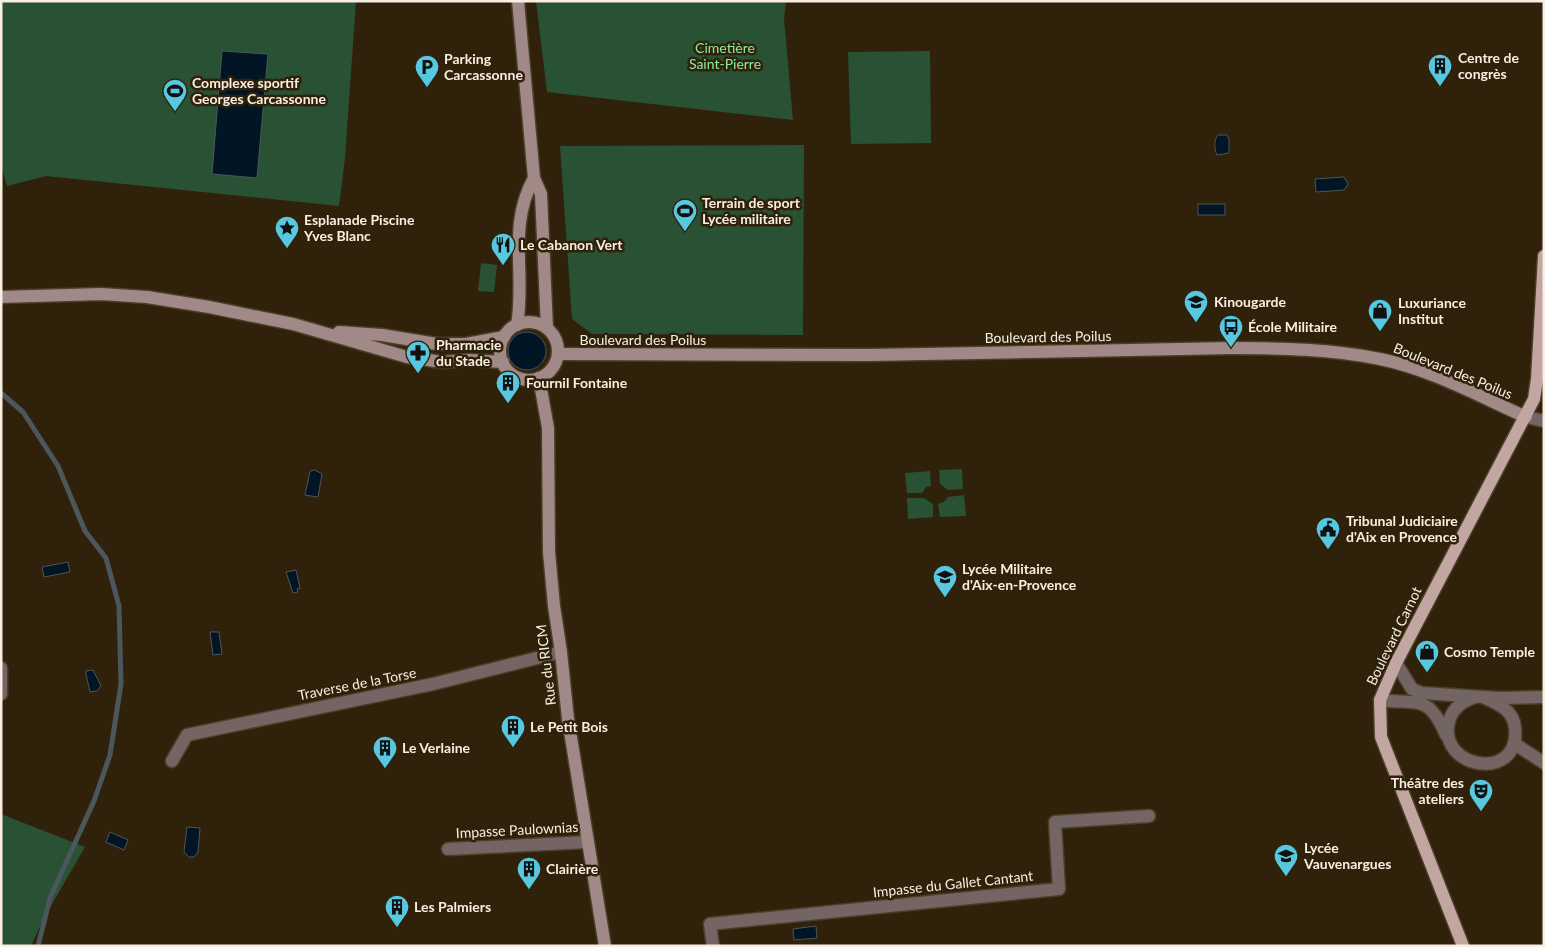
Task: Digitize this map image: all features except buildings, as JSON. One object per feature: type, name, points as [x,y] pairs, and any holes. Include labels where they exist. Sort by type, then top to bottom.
[{"type":"main road","name":"Boulevard Carnot","points":[[1464,946],[1381,737],[1380,700],[1396,663],[1534,399],[1541,379],[1544,256]]},
{"type":"street","points":[[518,1],[534,178],[541,194],[547,328]]},
{"type":"street","points":[[518,325],[520,307],[518,234],[524,196],[534,178]]},
{"type":"street","points":[[1,297],[101,294],[147,297],[209,307],[322,331],[374,349],[407,357],[442,362],[470,360],[503,362]]},
{"type":"street","points":[[532,322],[547,328],[556,339],[558,354],[552,369],[539,378],[522,379],[507,370],[503,362],[501,345],[504,337],[518,325],[532,322]]},
{"type":"street","points":[[322,331],[382,335],[444,344],[466,344],[504,337]]},
{"type":"street","name":"Boulevard des Poilus","points":[[558,354],[870,355],[1231,348],[1290,349],[1380,359],[1442,380],[1526,417]]},
{"type":"street","name":"Rue du RICM","points":[[539,378],[548,428],[549,552],[568,720],[605,946]]},
{"type":"street","points":[[1526,417],[1544,421]]},
{"type":"street","name":"Traverse de la Torse","points":[[172,761],[187,735],[433,684],[561,652]]},
{"type":"street","points":[[1396,663],[1412,689],[1422,693],[1480,698],[1544,697]]},
{"type":"street","points":[[1,668],[1,694]]},
{"type":"street","points":[[1380,700],[1419,702],[1428,705],[1439,718],[1447,737],[1458,753],[1478,763],[1498,762],[1505,758],[1514,744],[1515,724],[1510,714],[1501,705],[1480,698],[1465,701],[1453,712],[1447,727],[1447,737]]},
{"type":"street","points":[[1514,744],[1544,752]]},
{"type":"street","points":[[1514,744],[1544,763]]},
{"type":"street","name":"Impasse du Gallet Cantant","points":[[713,946],[710,924],[1059,889],[1054,822],[1149,816]]},
{"type":"street","name":"Impasse Paulownias","points":[[448,849],[588,842]]},
{"type":"green space","name":"Complexe sportif Georges Carcassonne","points":[[1,1],[356,1],[345,158],[339,206],[46,176],[7,186],[1,164]]},
{"type":"green space","name":"Cimetière Saint-Pierre","points":[[536,1],[786,1],[784,18],[793,120],[547,92]]},
{"type":"green space","points":[[930,51],[931,143],[851,144],[848,52]]},
{"type":"green space","name":"Terrain de sport Lycée militaire","points":[[804,145],[803,335],[592,334],[572,319],[560,146]]},
{"type":"green space","points":[[481,263],[497,265],[494,292],[478,291]]},
{"type":"green space","points":[[962,469],[963,489],[948,490],[940,484],[939,470]]},
{"type":"green space","points":[[930,471],[931,486],[926,487],[922,493],[907,493],[905,473]]},
{"type":"green space","points":[[964,495],[966,516],[940,517],[938,504],[944,502],[948,497]]},
{"type":"green space","points":[[907,498],[924,498],[933,504],[933,517],[908,519]]},
{"type":"green space","points":[[1,814],[85,847],[44,918],[31,946],[1,946]]},
{"type":"water","points":[[222,51],[268,54],[257,178],[212,174]]},
{"type":"water","points":[[1218,135],[1227,135],[1229,139],[1229,153],[1217,155],[1215,144]]},
{"type":"water","points":[[1344,177],[1348,184],[1344,190],[1316,192],[1315,179]]},
{"type":"water","points":[[1198,204],[1225,204],[1225,215],[1198,215]]},
{"type":"water","points":[[527,332],[534,333],[540,338],[545,344],[545,358],[540,364],[534,369],[527,370],[520,369],[514,364],[509,358],[508,351],[509,344],[514,338],[520,333]]},
{"type":"water","points":[[315,470],[322,474],[318,497],[305,495],[310,471]]},
{"type":"water","points":[[68,562],[70,572],[44,577],[42,567]]},
{"type":"water","points":[[296,570],[300,588],[297,589],[298,592],[293,593],[286,572]]},
{"type":"water","points":[[210,632],[219,632],[222,654],[213,655]]},
{"type":"water","points":[[93,670],[101,686],[97,691],[90,692],[86,671]]},
{"type":"water","points":[[187,827],[200,828],[198,852],[194,857],[189,857],[184,852]]},
{"type":"water","points":[[110,832],[128,840],[124,850],[106,842]]},
{"type":"water","points":[[816,926],[817,938],[794,940],[793,929]]},
{"type":"waterway","points":[[1,393],[23,412],[58,466],[85,531],[106,558],[119,606],[121,684],[110,755],[94,801],[50,898],[38,946]]},
{"type":"place","name":"Centre de congrès","points":[[1440,87]]},
{"type":"place","name":"Parking Carcassonne","points":[[427,88]]},
{"type":"place","name":"Complexe sportif Georges Carcassonne","points":[[175,112]]},
{"type":"place","name":"Terrain de sport Lycée militaire","points":[[685,232]]},
{"type":"place","name":"Esplanade Piscine Yves Blanc","points":[[287,249]]},
{"type":"place","name":"Le Cabanon Vert","points":[[503,266]]},
{"type":"place","name":"Kinougarde","points":[[1196,323]]},
{"type":"place","name":"Luxuriance Institut","points":[[1380,332]]},
{"type":"place","name":"École Militaire","points":[[1231,348]]},
{"type":"place","name":"Pharmacie du Stade","points":[[418,374]]},
{"type":"place","name":"Fournil Fontaine","points":[[508,404]]},
{"type":"place","name":"Tribunal Judiciaire d'Aix en Provence","points":[[1328,550]]},
{"type":"place","name":"Lycée Militaire d'Aix-en-Provence","points":[[945,598]]},
{"type":"place","name":"Cosmo Temple","points":[[1427,673]]},
{"type":"place","name":"Le Petit Bois","points":[[513,748]]},
{"type":"place","name":"Le Verlaine","points":[[385,769]]},
{"type":"place","name":"Théâtre des ateliers","points":[[1481,812]]},
{"type":"place","name":"Lycée Vauvenargues","points":[[1286,877]]},
{"type":"place","name":"Clairière","points":[[529,890]]},
{"type":"place","name":"Les Palmiers","points":[[397,928]]}]
